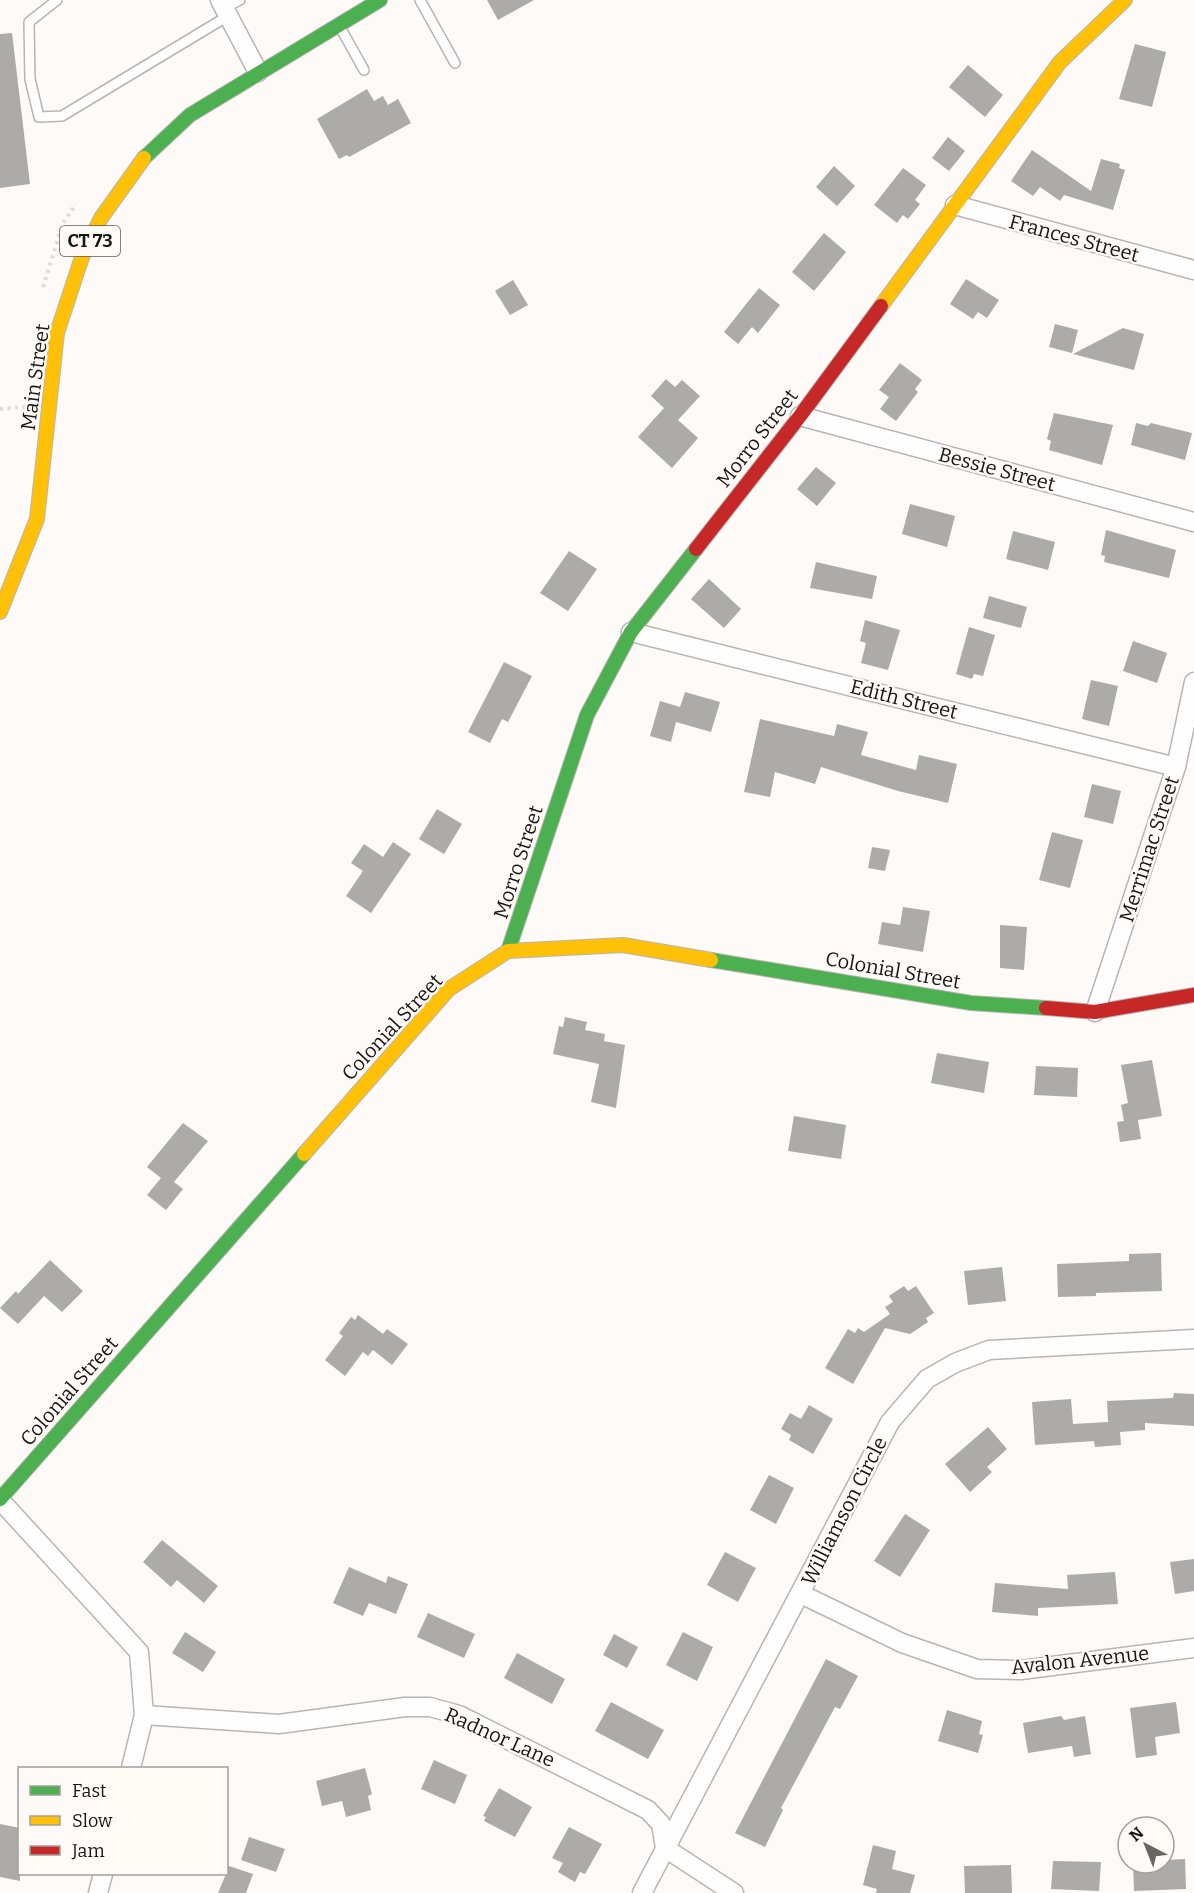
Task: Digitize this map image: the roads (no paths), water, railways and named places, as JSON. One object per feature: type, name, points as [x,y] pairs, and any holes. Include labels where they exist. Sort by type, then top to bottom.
[{"type":"street","name":"Main Street","points":[[0,612],[37,519],[57,333],[82,257],[101,218],[146,155],[190,115],[380,0]]},
{"type":"street","name":"Morro Street","points":[[508,951],[587,715],[631,632],[800,417],[1060,62],[1125,0]]},
{"type":"street","points":[[228,6],[258,72]]},
{"type":"street","name":"Frances Street","points":[[955,205],[1194,270]]},
{"type":"street","name":"Bessie Street","points":[[800,417],[1194,522]]},
{"type":"street","name":"Edith Street","points":[[631,632],[1176,767]]},
{"type":"street","name":"Merrimac Street","points":[[1095,1012],[1176,767],[1194,682]]},
{"type":"street","name":"Colonial Street","points":[[0,1500],[449,988],[508,951],[623,945],[971,1003],[1095,1012],[1194,995]]},
{"type":"street","name":"Williamson Circle","points":[[642,1893],[890,1422],[927,1379],[955,1362],[989,1350],[1194,1339]]},
{"type":"street","points":[[0,1500],[139,1652],[144,1715],[131,1767]]},
{"type":"street","name":"Avalon Avenue","points":[[801,1594],[902,1643],[977,1669],[1021,1670],[1194,1648]]},
{"type":"street","name":"Radnor Lane","points":[[144,1715],[279,1724],[405,1707],[430,1707],[494,1730],[648,1810],[661,1824],[665,1848]]},
{"type":"street","points":[[665,1848],[734,1893]]},
{"type":"street","points":[[98,1893],[104,1875]]},
{"type":"lane","points":[[57,0],[29,22],[30,79],[39,117],[62,116],[228,6]]},
{"type":"lane","points":[[420,0],[455,63]]},
{"type":"lane","points":[[339,25],[364,70]]}]
